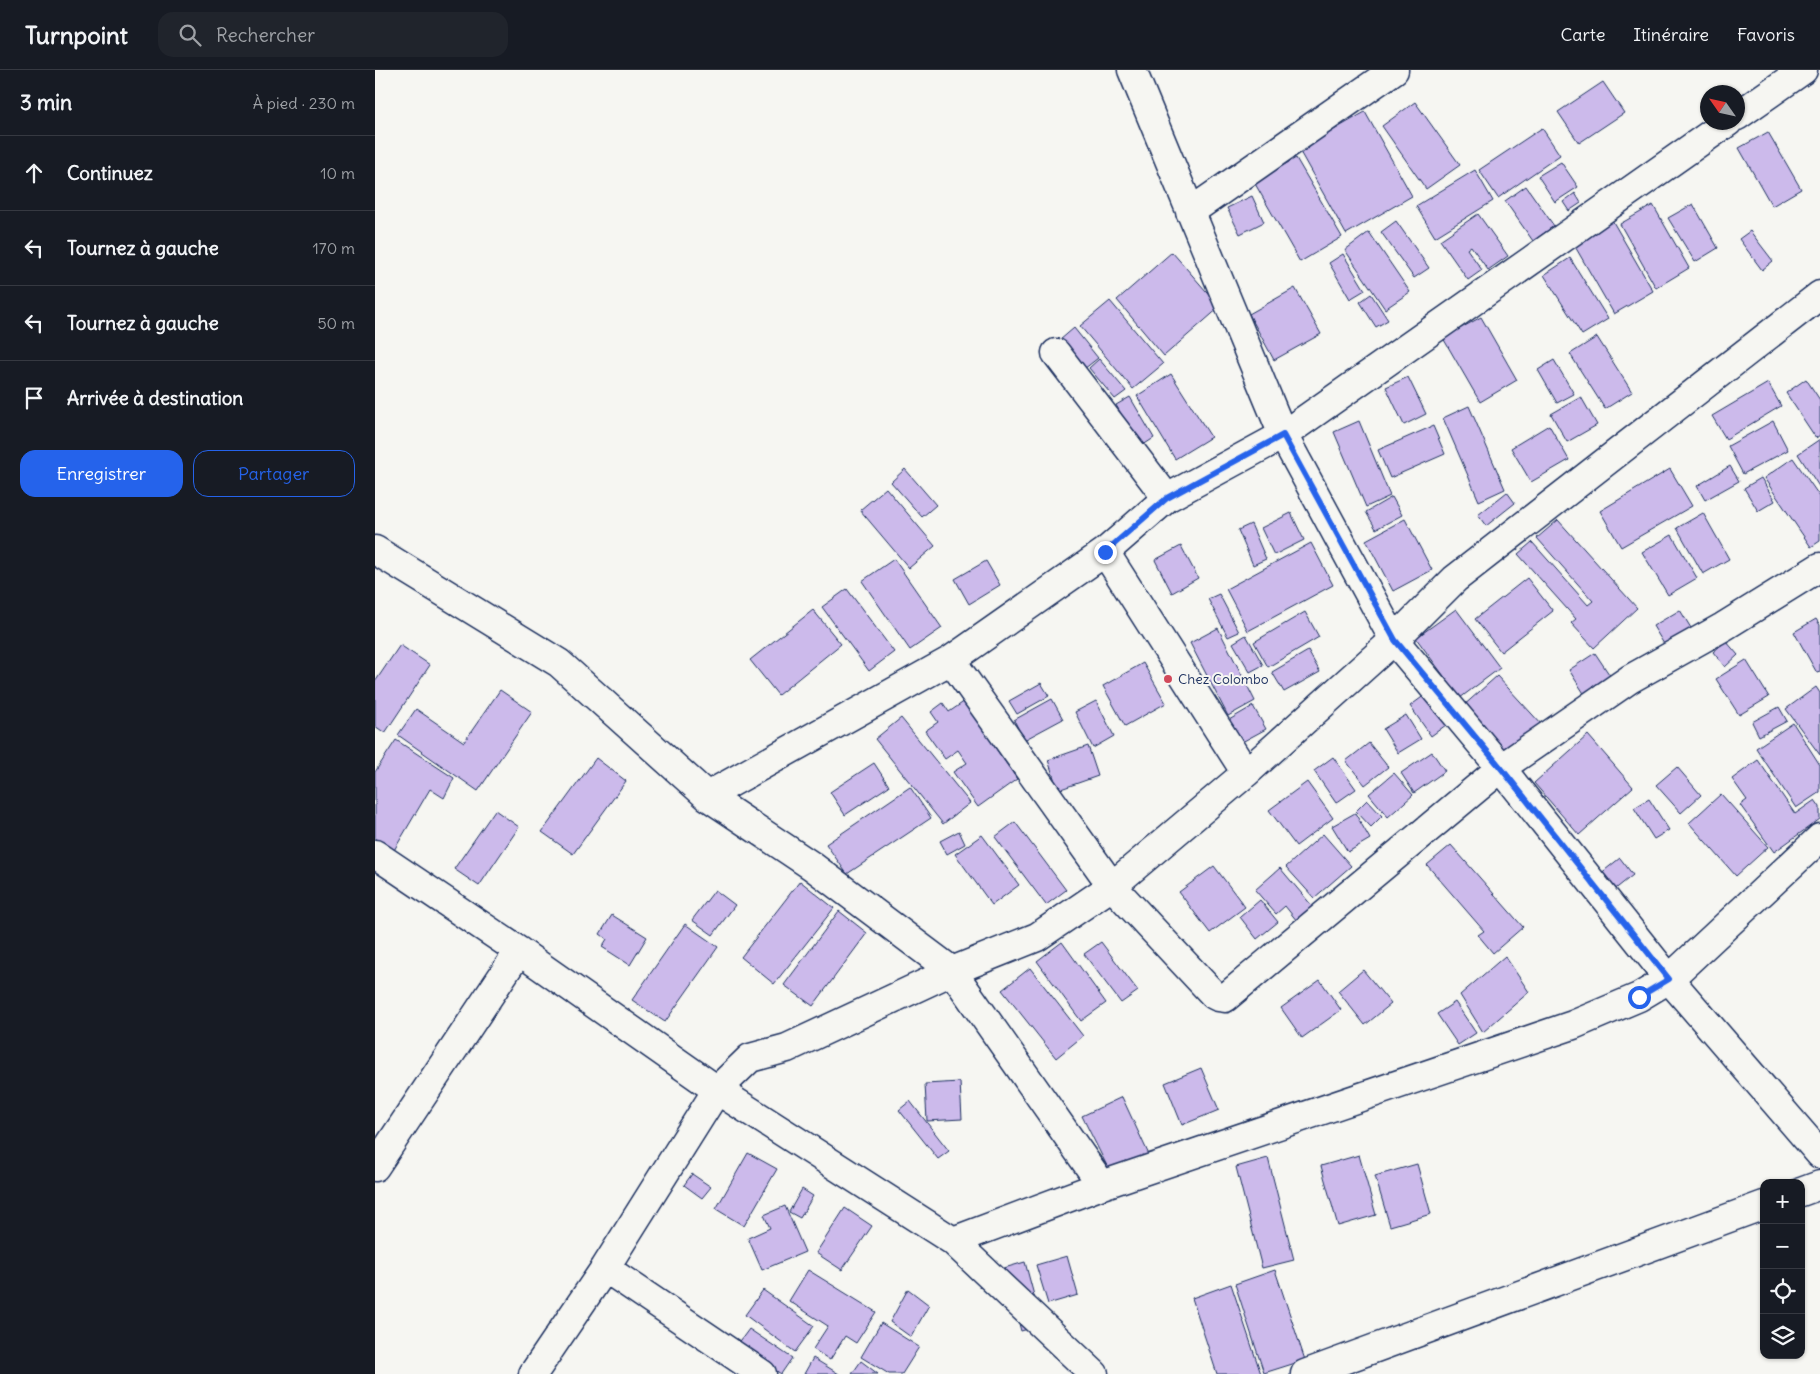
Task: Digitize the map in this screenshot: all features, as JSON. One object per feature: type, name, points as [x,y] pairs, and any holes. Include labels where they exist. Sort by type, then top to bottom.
[{"type":"street","points":[[1132,70],[1283,435],[1395,640],[1501,768],[1669,979],[1820,1154]]},
{"type":"street","points":[[1190,212],[1394,70]]},
{"type":"street","points":[[1745,110],[1803,70]]},
{"type":"street","points":[[707,796],[951,660],[1105,552],[1167,498],[1283,435],[1717,130]]},
{"type":"street","points":[[533,1374],[605,1268],[717,1090],[750,1058],[787,1048],[952,971],[1037,937],[1112,886],[1246,773],[1395,640],[1455,579],[1820,295]]},
{"type":"street","points":[[1056,353],[1167,498]]},
{"type":"street","points":[[375,550],[559,663],[707,796],[812,866],[952,971],[1102,1185]]},
{"type":"street","points":[[1105,552],[1246,773]]},
{"type":"street","points":[[951,660],[1112,886],[1214,995],[1218,998],[1225,998],[1501,768],[1630,679],[1723,627],[1820,567]]},
{"type":"street","points":[[953,1241],[1102,1185],[1573,1024],[1639,997],[1669,979],[1820,838]]},
{"type":"street","points":[[375,854],[519,951],[717,1090],[953,1241],[1094,1374]]},
{"type":"street","points":[[375,1167],[383,1135],[519,951]]},
{"type":"street","points":[[1805,1191],[1820,1185]]},
{"type":"street","points":[[1305,1374],[1760,1206]]},
{"type":"street","points":[[605,1268],[762,1374]]},
{"type":"building","points":[[1603,82],[1624,113],[1579,143],[1558,112]]},
{"type":"building","points":[[1415,102],[1460,165],[1426,189],[1382,126]]},
{"type":"building","points":[[1365,112],[1412,196],[1346,234],[1299,150]]},
{"type":"building","points":[[1542,128],[1560,155],[1498,198],[1479,170]]},
{"type":"building","points":[[1768,132],[1801,189],[1772,206],[1739,148]]},
{"type":"building","points":[[1296,158],[1342,237],[1300,262],[1254,182]]},
{"type":"building","points":[[1561,162],[1578,187],[1555,202],[1538,176]]},
{"type":"building","points":[[1475,170],[1493,201],[1435,237],[1416,206]]},
{"type":"building","points":[[1526,186],[1554,226],[1533,241],[1505,201]]},
{"type":"building","points":[[1575,193],[1581,203],[1569,211],[1563,202]]},
{"type":"building","points":[[1252,196],[1264,222],[1240,234],[1227,208]]},
{"type":"building","points":[[1693,204],[1718,248],[1695,262],[1668,218]]},
{"type":"building","points":[[1653,205],[1689,268],[1656,288],[1620,224]]},
{"type":"building","points":[[1478,214],[1508,256],[1488,270],[1471,246],[1467,249],[1482,270],[1468,280],[1440,240]]},
{"type":"building","points":[[1612,220],[1653,291],[1614,314],[1573,243]]},
{"type":"building","points":[[1396,221],[1429,268],[1414,278],[1381,232]]},
{"type":"building","points":[[1750,231],[1773,261],[1762,270],[1739,239]]},
{"type":"building","points":[[1369,232],[1410,292],[1385,309],[1345,250]]},
{"type":"building","points":[[1172,252],[1220,307],[1164,356],[1117,300]]},
{"type":"building","points":[[1343,254],[1365,290],[1350,299],[1329,263]]},
{"type":"building","points":[[1570,258],[1608,319],[1582,335],[1544,275]]},
{"type":"building","points":[[1295,288],[1321,334],[1274,360],[1249,314]]},
{"type":"building","points":[[1371,294],[1388,320],[1376,327],[1360,302]]},
{"type":"building","points":[[1110,301],[1163,364],[1133,389],[1080,326]]},
{"type":"building","points":[[1481,317],[1517,380],[1480,402],[1443,338]]},
{"type":"building","points":[[1074,328],[1098,358],[1084,369],[1060,340]]},
{"type":"building","points":[[1597,337],[1632,392],[1605,409],[1570,354]]},
{"type":"building","points":[[1099,359],[1126,391],[1115,399],[1089,368]]},
{"type":"building","points":[[1554,360],[1574,394],[1557,403],[1538,370]]},
{"type":"building","points":[[1171,374],[1211,437],[1175,459],[1137,396]]},
{"type":"building","points":[[1408,377],[1426,414],[1404,425],[1386,387]]},
{"type":"building","points":[[1806,379],[1820,400],[1820,435],[1816,438],[1786,393]]},
{"type":"building","points":[[1768,383],[1781,406],[1726,439],[1712,416]]},
{"type":"building","points":[[1130,397],[1154,438],[1140,447],[1116,405]]},
{"type":"building","points":[[1581,397],[1597,425],[1567,442],[1551,414]]},
{"type":"building","points":[[1469,406],[1505,489],[1479,501],[1443,418]]},
{"type":"building","points":[[1359,421],[1390,496],[1366,507],[1334,432]]},
{"type":"building","points":[[1773,421],[1788,450],[1743,474],[1728,446]]},
{"type":"building","points":[[1549,425],[1569,460],[1531,482],[1511,448]]},
{"type":"building","points":[[1433,426],[1445,454],[1390,478],[1378,450]]},
{"type":"building","points":[[1820,439],[1820,488],[1798,454]]},
{"type":"building","points":[[1793,458],[1820,497],[1820,541],[1811,547],[1764,478]]},
{"type":"building","points":[[1730,466],[1739,481],[1705,500],[1697,486]]},
{"type":"building","points":[[905,469],[936,505],[922,517],[891,482]]},
{"type":"building","points":[[1670,469],[1692,506],[1621,547],[1600,511]]},
{"type":"building","points":[[1761,478],[1775,501],[1758,511],[1744,488]]},
{"type":"building","points":[[886,488],[935,546],[909,568],[860,510]]},
{"type":"building","points":[[1507,492],[1515,503],[1486,526],[1478,515]]},
{"type":"building","points":[[1392,497],[1402,515],[1376,529],[1366,512]]},
{"type":"building","points":[[1291,513],[1304,540],[1274,555],[1261,528]]},
{"type":"building","points":[[1703,513],[1729,559],[1703,574],[1677,528]]},
{"type":"building","points":[[1405,519],[1432,570],[1393,591],[1366,540]]},
{"type":"building","points":[[1558,520],[1637,608],[1594,648],[1571,623],[1576,619],[1518,554],[1532,542],[1588,605],[1593,601],[1537,538]]},
{"type":"building","points":[[1251,524],[1266,559],[1253,565],[1238,530]]},
{"type":"building","points":[[1672,535],[1697,578],[1668,595],[1642,552]]},
{"type":"building","points":[[1311,543],[1333,585],[1248,631],[1226,589]]},
{"type":"building","points":[[1181,546],[1198,578],[1172,593],[1155,560]]},
{"type":"building","points":[[894,559],[942,628],[910,650],[862,581]]},
{"type":"building","points":[[986,561],[1000,585],[969,604],[955,579]]},
{"type":"building","points":[[1527,578],[1553,611],[1501,652],[1475,619]]},
{"type":"building","points":[[847,589],[894,652],[869,671],[822,607]]},
{"type":"building","points":[[1219,594],[1239,632],[1228,637],[1208,599]]},
{"type":"building","points":[[1456,609],[1500,668],[1460,698],[1416,638]]},
{"type":"building","points":[[813,610],[841,644],[778,695],[750,660]]},
{"type":"building","points":[[1680,610],[1694,633],[1667,649],[1653,626]]},
{"type":"building","points":[[1305,612],[1319,637],[1268,667],[1254,642]]},
{"type":"building","points":[[1816,619],[1820,625],[1820,672],[1817,673],[1794,632]]},
{"type":"building","points":[[1218,628],[1255,701],[1228,716],[1190,643]]},
{"type":"building","points":[[1246,635],[1263,665],[1250,672],[1233,643]]},
{"type":"building","points":[[1726,641],[1738,655],[1725,667],[1713,652]]},
{"type":"building","points":[[400,645],[430,665],[385,733],[375,726],[375,682]]},
{"type":"building","points":[[1308,651],[1320,672],[1284,692],[1272,672]]},
{"type":"building","points":[[1595,653],[1611,677],[1585,695],[1569,670]]},
{"type":"building","points":[[1746,660],[1769,697],[1739,715],[1716,679]]},
{"type":"building","points":[[1143,663],[1166,703],[1125,726],[1103,686]]},
{"type":"building","points":[[1497,676],[1543,726],[1509,758],[1462,707]]},
{"type":"building","points":[[1041,683],[1049,696],[1017,714],[1009,701]]},
{"type":"building","points":[[1816,687],[1820,693],[1820,755],[1786,709]]},
{"type":"building","points":[[500,690],[532,712],[478,791],[398,735],[416,709],[464,742]]},
{"type":"building","points":[[1429,692],[1450,722],[1431,736],[1410,706]]},
{"type":"building","points":[[1052,699],[1063,719],[1024,740],[1014,720]]},
{"type":"building","points":[[965,701],[994,741],[992,743],[1017,779],[978,807],[953,772],[967,763],[958,750],[945,759],[925,731],[938,722],[931,712],[943,703],[949,712]]},
{"type":"building","points":[[1096,701],[1114,736],[1093,748],[1075,712]]},
{"type":"building","points":[[1253,706],[1266,729],[1242,742],[1229,720]]},
{"type":"building","points":[[1779,707],[1787,721],[1759,736],[1752,722]]},
{"type":"building","points":[[1406,715],[1421,739],[1398,753],[1383,729]]},
{"type":"building","points":[[901,718],[970,803],[943,824],[875,739]]},
{"type":"building","points":[[1793,723],[1820,765],[1820,792],[1796,808],[1756,748]]},
{"type":"building","points":[[1588,735],[1633,787],[1579,835],[1534,783]]},
{"type":"building","points":[[396,740],[454,778],[444,798],[430,789],[393,852],[375,841],[375,772]]},
{"type":"building","points":[[1369,743],[1388,767],[1365,785],[1346,761]]},
{"type":"building","points":[[1088,746],[1098,776],[1058,790],[1048,760]]},
{"type":"building","points":[[1432,752],[1445,771],[1414,793],[1401,773]]},
{"type":"building","points":[[1333,757],[1356,789],[1336,803],[1314,771]]},
{"type":"building","points":[[596,758],[626,781],[573,854],[542,832]]},
{"type":"building","points":[[1758,760],[1795,814],[1815,800],[1820,807],[1820,819],[1774,852],[1740,805],[1747,800],[1732,779]]},
{"type":"building","points":[[874,763],[889,786],[845,815],[830,792]]},
{"type":"building","points":[[1677,767],[1701,795],[1681,813],[1656,785]]},
{"type":"building","points":[[1394,773],[1413,795],[1388,817],[1369,794]]},
{"type":"building","points":[[1307,782],[1333,818],[1296,846],[1269,810]]},
{"type":"building","points":[[910,787],[931,818],[847,874],[826,844]]},
{"type":"building","points":[[1721,794],[1768,847],[1736,876],[1689,823]]},
{"type":"building","points":[[1649,799],[1669,830],[1654,839],[1634,808]]},
{"type":"building","points":[[1367,800],[1382,816],[1371,827],[1356,811]]},
{"type":"building","points":[[495,810],[519,827],[479,886],[454,869]]},
{"type":"building","points":[[1355,813],[1370,839],[1348,852],[1332,826]]},
{"type":"building","points":[[1015,822],[1066,890],[1046,905],[995,837]]},
{"type":"building","points":[[959,831],[965,844],[947,854],[940,841]]},
{"type":"building","points":[[1323,834],[1351,866],[1314,898],[1286,867]]},
{"type":"building","points":[[982,835],[1019,885],[992,905],[955,854]]},
{"type":"building","points":[[1451,845],[1523,927],[1493,953],[1478,935],[1484,931],[1427,865]]},
{"type":"building","points":[[1620,858],[1633,875],[1613,891],[1600,874]]},
{"type":"building","points":[[1214,866],[1245,907],[1210,933],[1179,892]]},
{"type":"building","points":[[1280,868],[1313,907],[1297,921],[1285,906],[1276,914],[1255,890]]},
{"type":"building","points":[[800,881],[834,908],[774,984],[741,957]]},
{"type":"building","points":[[715,890],[735,905],[713,935],[692,920]]},
{"type":"building","points":[[1260,900],[1278,922],[1257,939],[1240,917]]},
{"type":"building","points":[[839,911],[867,933],[813,1006],[784,985]]},
{"type":"building","points":[[612,915],[647,937],[630,965],[602,947],[607,939],[600,934]]},
{"type":"building","points":[[685,924],[718,947],[665,1022],[632,1000]]},
{"type":"building","points":[[1062,942],[1106,1003],[1081,1021],[1037,961]]},
{"type":"building","points":[[1101,942],[1138,991],[1121,1003],[1084,954]]},
{"type":"building","points":[[1505,956],[1529,992],[1483,1032],[1460,995]]},
{"type":"building","points":[[1030,968],[1083,1036],[1056,1058],[1002,990]]},
{"type":"building","points":[[1363,970],[1391,1004],[1365,1025],[1338,991]]},
{"type":"building","points":[[1320,980],[1341,1010],[1302,1038],[1281,1008]]},
{"type":"building","points":[[1455,1002],[1476,1033],[1458,1045],[1437,1014]]},
{"type":"building","points":[[1201,1068],[1219,1110],[1182,1125],[1165,1083]]},
{"type":"building","points":[[960,1082],[962,1119],[927,1121],[925,1084]]},
{"type":"building","points":[[1122,1097],[1150,1157],[1112,1176],[1082,1116]]},
{"type":"building","points":[[910,1101],[949,1151],[938,1159],[899,1110]]},
{"type":"building","points":[[748,1153],[777,1169],[744,1226],[716,1209]]},
{"type":"building","points":[[1359,1155],[1376,1215],[1338,1226],[1321,1166]]},
{"type":"building","points":[[1268,1158],[1294,1260],[1262,1268],[1236,1167]]},
{"type":"building","points":[[1417,1164],[1431,1214],[1390,1226],[1375,1176]]},
{"type":"building","points":[[692,1174],[711,1187],[702,1198],[684,1185]]},
{"type":"building","points":[[802,1189],[813,1196],[800,1218],[789,1212]]},
{"type":"building","points":[[785,1206],[805,1252],[762,1270],[748,1238],[770,1228],[764,1215]]},
{"type":"building","points":[[845,1208],[872,1226],[842,1270],[816,1253]]},
{"type":"building","points":[[1067,1256],[1078,1295],[1048,1304],[1036,1265]]},
{"type":"building","points":[[1025,1262],[1042,1325],[1021,1331],[1004,1268]]},
{"type":"building","points":[[808,1270],[876,1312],[856,1343],[845,1336],[830,1360],[813,1349],[828,1326],[789,1301]]},
{"type":"building","points":[[1275,1270],[1305,1360],[1264,1373],[1235,1284]]},
{"type":"building","points":[[1231,1284],[1261,1374],[1217,1374],[1192,1298]]},
{"type":"building","points":[[908,1289],[929,1305],[911,1337],[890,1322]]},
{"type":"building","points":[[763,1290],[814,1326],[795,1352],[745,1315]]},
{"type":"building","points":[[881,1323],[919,1347],[902,1374],[889,1374],[861,1357]]},
{"type":"building","points":[[749,1329],[792,1358],[781,1374],[738,1344]]},
{"type":"building","points":[[813,1358],[839,1374],[804,1374]]},
{"type":"building","points":[[861,1361],[878,1374],[852,1374]]},
{"type":"place","name":"Chez Colombo","points":[[1168,679]]},
{"type":"route","points":[[1105,552],[1167,498],[1283,435],[1395,640],[1501,768],[1669,979],[1639,997]]}]
